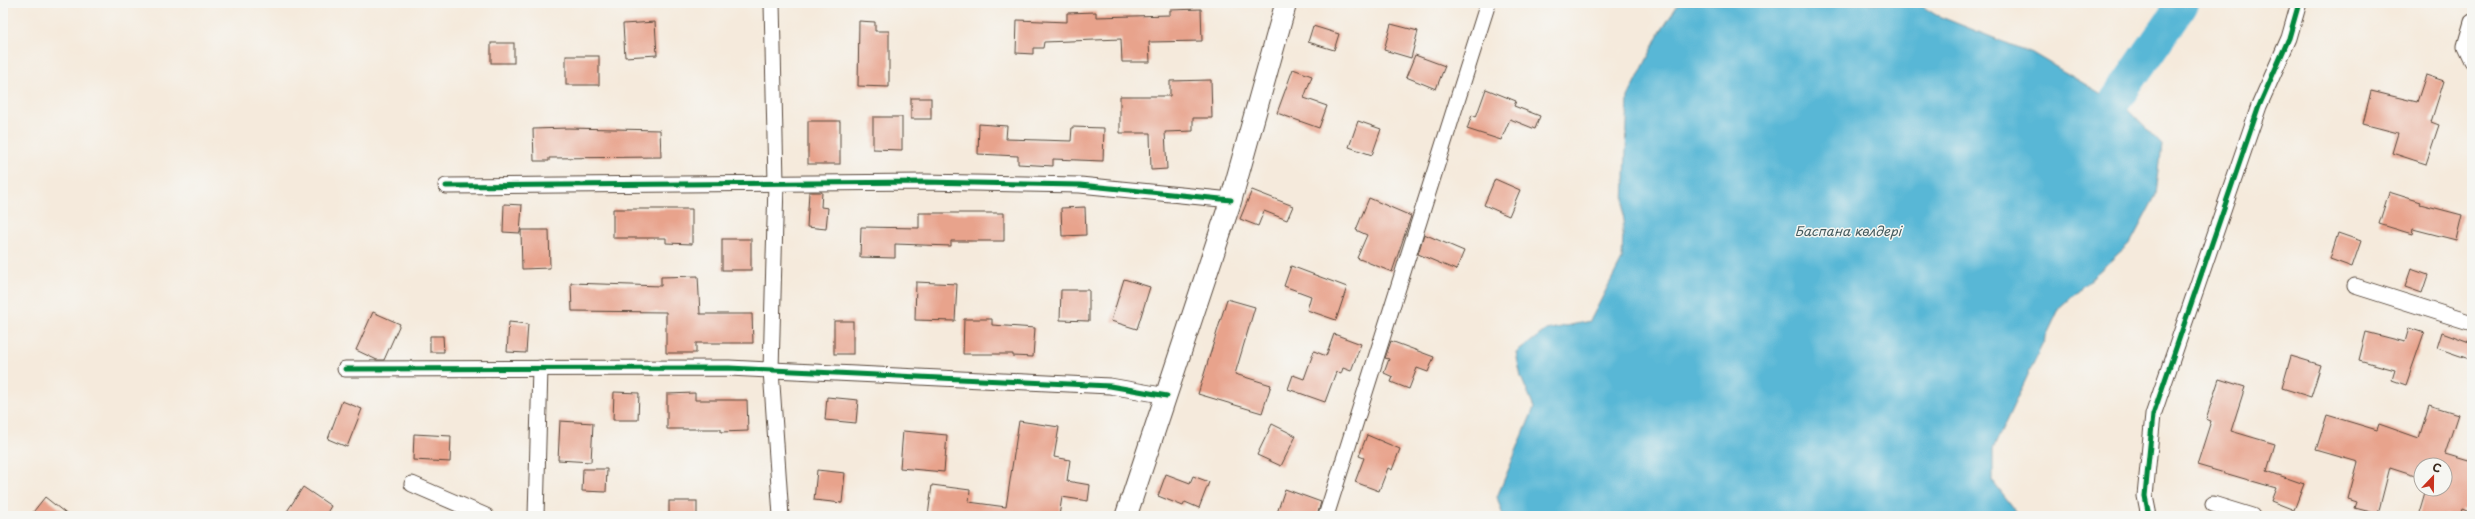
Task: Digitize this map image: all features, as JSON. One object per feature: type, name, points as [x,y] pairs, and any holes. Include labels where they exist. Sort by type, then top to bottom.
[{"type":"main road","points":[[1126,516],[1231,200],[1283,4]]},
{"type":"street","points":[[772,3],[776,184],[771,370],[781,516]]},
{"type":"street","points":[[1326,516],[1488,3]]},
{"type":"street","points":[[2149,516],[2145,496],[2153,415],[2259,106],[2289,38],[2299,3]]},
{"type":"street","points":[[2472,22],[2465,46],[2472,61]]},
{"type":"street","points":[[446,186],[776,184],[1080,185],[1231,200]]},
{"type":"street","points":[[2355,286],[2472,323]]},
{"type":"street","points":[[536,516],[540,368]]},
{"type":"street","points":[[344,369],[729,368],[1110,386],[1167,396]]},
{"type":"street","points":[[412,484],[486,516]]},
{"type":"street","points":[[2213,504],[2252,516]]},
{"type":"water","name":"Баспана көлдері","points":[[1679,3],[1917,3],[1936,15],[2034,54],[2127,109],[2162,145],[2156,195],[2131,242],[2060,307],[1993,449],[1993,482],[2019,516],[1503,516],[1497,497],[1534,408],[1521,377],[1516,353],[1546,330],[1590,321],[1622,259],[1628,97],[1661,31]]},
{"type":"building","points":[[1201,9],[1202,41],[1149,42],[1150,62],[1122,62],[1121,39],[1044,42],[1043,48],[1033,48],[1033,54],[1016,53],[1017,20],[1067,22],[1067,13],[1096,12],[1096,17],[1170,15],[1170,10]]},
{"type":"building","points":[[859,21],[875,22],[875,31],[889,31],[889,87],[858,86]]},
{"type":"building","points":[[655,22],[657,55],[625,57],[623,24]]},
{"type":"building","points":[[1391,24],[1418,31],[1411,58],[1384,50]]},
{"type":"building","points":[[1313,26],[1339,34],[1334,50],[1308,42]]},
{"type":"building","points":[[491,43],[514,43],[514,63],[491,63]]},
{"type":"building","points":[[1415,55],[1445,66],[1436,89],[1406,77]]},
{"type":"building","points":[[566,56],[599,56],[599,85],[566,85]]},
{"type":"building","points":[[1293,69],[1312,76],[1304,98],[1327,106],[1319,128],[1277,113]]},
{"type":"building","points":[[2426,75],[2444,81],[2431,122],[2439,125],[2426,164],[2392,153],[2398,133],[2363,124],[2371,91],[2417,102]]},
{"type":"building","points":[[1211,80],[1212,118],[1193,118],[1193,131],[1165,132],[1167,169],[1151,170],[1150,133],[1120,133],[1120,96],[1170,96],[1170,81]]},
{"type":"building","points":[[1486,89],[1516,101],[1514,106],[1540,116],[1535,129],[1510,119],[1501,140],[1467,129],[1472,115],[1476,117]]},
{"type":"building","points":[[911,98],[931,98],[931,119],[911,119]]},
{"type":"building","points":[[873,117],[902,117],[902,150],[873,149]]},
{"type":"building","points":[[808,121],[840,121],[840,164],[808,164]]},
{"type":"building","points":[[1358,121],[1381,129],[1372,155],[1349,147]]},
{"type":"building","points":[[979,124],[1007,126],[1006,139],[1071,141],[1072,127],[1104,128],[1103,161],[1053,159],[1053,166],[1018,164],[1018,156],[978,154]]},
{"type":"building","points":[[568,128],[660,130],[661,157],[549,158],[549,161],[534,161],[533,129]]},
{"type":"building","points":[[1495,179],[1520,190],[1509,216],[1484,205]]},
{"type":"building","points":[[1252,190],[1293,206],[1287,220],[1264,211],[1258,226],[1240,219]]},
{"type":"building","points":[[809,192],[822,192],[821,207],[828,208],[826,229],[807,227]]},
{"type":"building","points":[[2389,192],[2421,202],[2420,204],[2462,215],[2456,240],[2413,229],[2412,234],[2379,224]]},
{"type":"building","points":[[1369,198],[1411,216],[1392,272],[1357,258],[1367,235],[1356,230]]},
{"type":"building","points":[[504,204],[522,205],[520,233],[503,232]]},
{"type":"building","points":[[1085,207],[1086,235],[1062,236],[1061,208]]},
{"type":"building","points":[[613,209],[692,209],[692,244],[666,243],[666,238],[613,238]]},
{"type":"building","points":[[919,213],[1004,213],[1004,241],[951,241],[951,246],[895,244],[895,258],[860,257],[861,227],[919,228]]},
{"type":"building","points":[[521,230],[549,230],[550,268],[522,269]]},
{"type":"building","points":[[2338,233],[2361,241],[2352,267],[2330,259]]},
{"type":"building","points":[[1424,234],[1464,251],[1456,270],[1418,254]]},
{"type":"building","points":[[722,239],[751,239],[751,270],[722,270]]},
{"type":"building","points":[[1291,266],[1347,287],[1336,320],[1307,310],[1311,296],[1284,286]]},
{"type":"building","points":[[2411,269],[2428,275],[2422,293],[2405,287]]},
{"type":"building","points":[[698,276],[700,314],[752,314],[753,343],[696,343],[696,353],[666,353],[666,312],[572,311],[571,283],[661,286],[661,277]]},
{"type":"building","points":[[1124,279],[1150,287],[1137,329],[1111,321]]},
{"type":"building","points":[[916,282],[957,284],[955,321],[915,320]]},
{"type":"building","points":[[1061,290],[1089,290],[1089,321],[1060,320]]},
{"type":"building","points":[[1227,299],[1255,307],[1235,374],[1271,385],[1262,413],[1198,394]]},
{"type":"building","points":[[373,312],[400,324],[384,360],[377,360],[356,350]]},
{"type":"building","points":[[964,319],[992,319],[992,325],[1035,328],[1033,357],[1013,356],[1013,354],[963,354]]},
{"type":"building","points":[[834,321],[853,321],[853,354],[834,354]]},
{"type":"building","points":[[509,322],[528,324],[526,353],[507,352]]},
{"type":"building","points":[[2409,328],[2424,333],[2406,385],[2392,380],[2395,370],[2359,360],[2366,332],[2405,342]]},
{"type":"building","points":[[2442,332],[2472,343],[2472,360],[2437,348]]},
{"type":"building","points":[[1334,334],[1361,344],[1351,371],[1343,368],[1341,374],[1336,372],[1325,402],[1288,389],[1293,375],[1304,379],[1314,351],[1326,356]]},
{"type":"building","points":[[430,336],[443,336],[444,352],[430,352]]},
{"type":"building","points":[[1391,341],[1434,357],[1428,372],[1417,368],[1409,389],[1391,382],[1393,377],[1384,373],[1389,359],[1385,358]]},
{"type":"building","points":[[2291,356],[2321,365],[2311,397],[2282,388]]},
{"type":"building","points":[[2219,379],[2245,387],[2231,431],[2275,444],[2267,471],[2304,484],[2294,510],[2271,501],[2276,488],[2197,465],[2211,421],[2206,419]]},
{"type":"building","points":[[614,392],[639,393],[638,420],[613,420]]},
{"type":"building","points":[[695,393],[695,400],[747,400],[748,431],[721,432],[721,429],[667,429],[667,394]]},
{"type":"building","points":[[827,397],[858,400],[856,423],[825,420]]},
{"type":"building","points":[[342,401],[362,409],[347,447],[328,439]]},
{"type":"building","points":[[2429,405],[2458,414],[2445,454],[2472,462],[2472,513],[2462,509],[2460,516],[2418,516],[2424,497],[2453,497],[2453,457],[2413,457],[2413,474],[2390,467],[2378,514],[2355,508],[2357,502],[2348,499],[2358,462],[2316,450],[2327,415],[2377,430],[2379,424],[2419,438]]},
{"type":"building","points":[[560,421],[593,423],[591,462],[558,460]]},
{"type":"building","points":[[1019,421],[1059,427],[1054,457],[1070,460],[1067,481],[1090,485],[1088,501],[1062,497],[1059,516],[928,516],[932,485],[970,490],[969,502],[1006,507]]},
{"type":"building","points":[[1272,424],[1296,436],[1281,466],[1257,455]]},
{"type":"building","points":[[903,431],[947,435],[944,472],[900,468]]},
{"type":"building","points":[[414,434],[451,436],[450,462],[413,460]]},
{"type":"building","points":[[1367,435],[1400,449],[1392,470],[1388,468],[1379,491],[1355,482],[1364,458],[1359,456]]},
{"type":"building","points":[[583,469],[607,469],[606,492],[582,491]]},
{"type":"building","points":[[817,470],[845,473],[842,503],[814,500]]},
{"type":"building","points":[[1166,474],[1190,483],[1193,476],[1209,482],[1199,508],[1185,502],[1183,506],[1158,496]]},
{"type":"building","points":[[303,487],[331,506],[325,516],[284,516]]},
{"type":"building","points":[[1285,489],[1321,502],[1317,516],[1276,516]]},
{"type":"building","points":[[45,497],[69,516],[30,516]]},
{"type":"building","points":[[669,501],[697,501],[697,516],[669,516]]},
{"type":"waterway","points":[[2090,137],[2183,3]]},
{"type":"cycle path","points":[[2149,516],[2145,496],[2153,415],[2259,106],[2289,38],[2299,3]]},
{"type":"cycle path","points":[[446,186],[924,182],[1080,185],[1231,200]]},
{"type":"cycle path","points":[[345,369],[729,368],[1110,386],[1167,396]]}]
